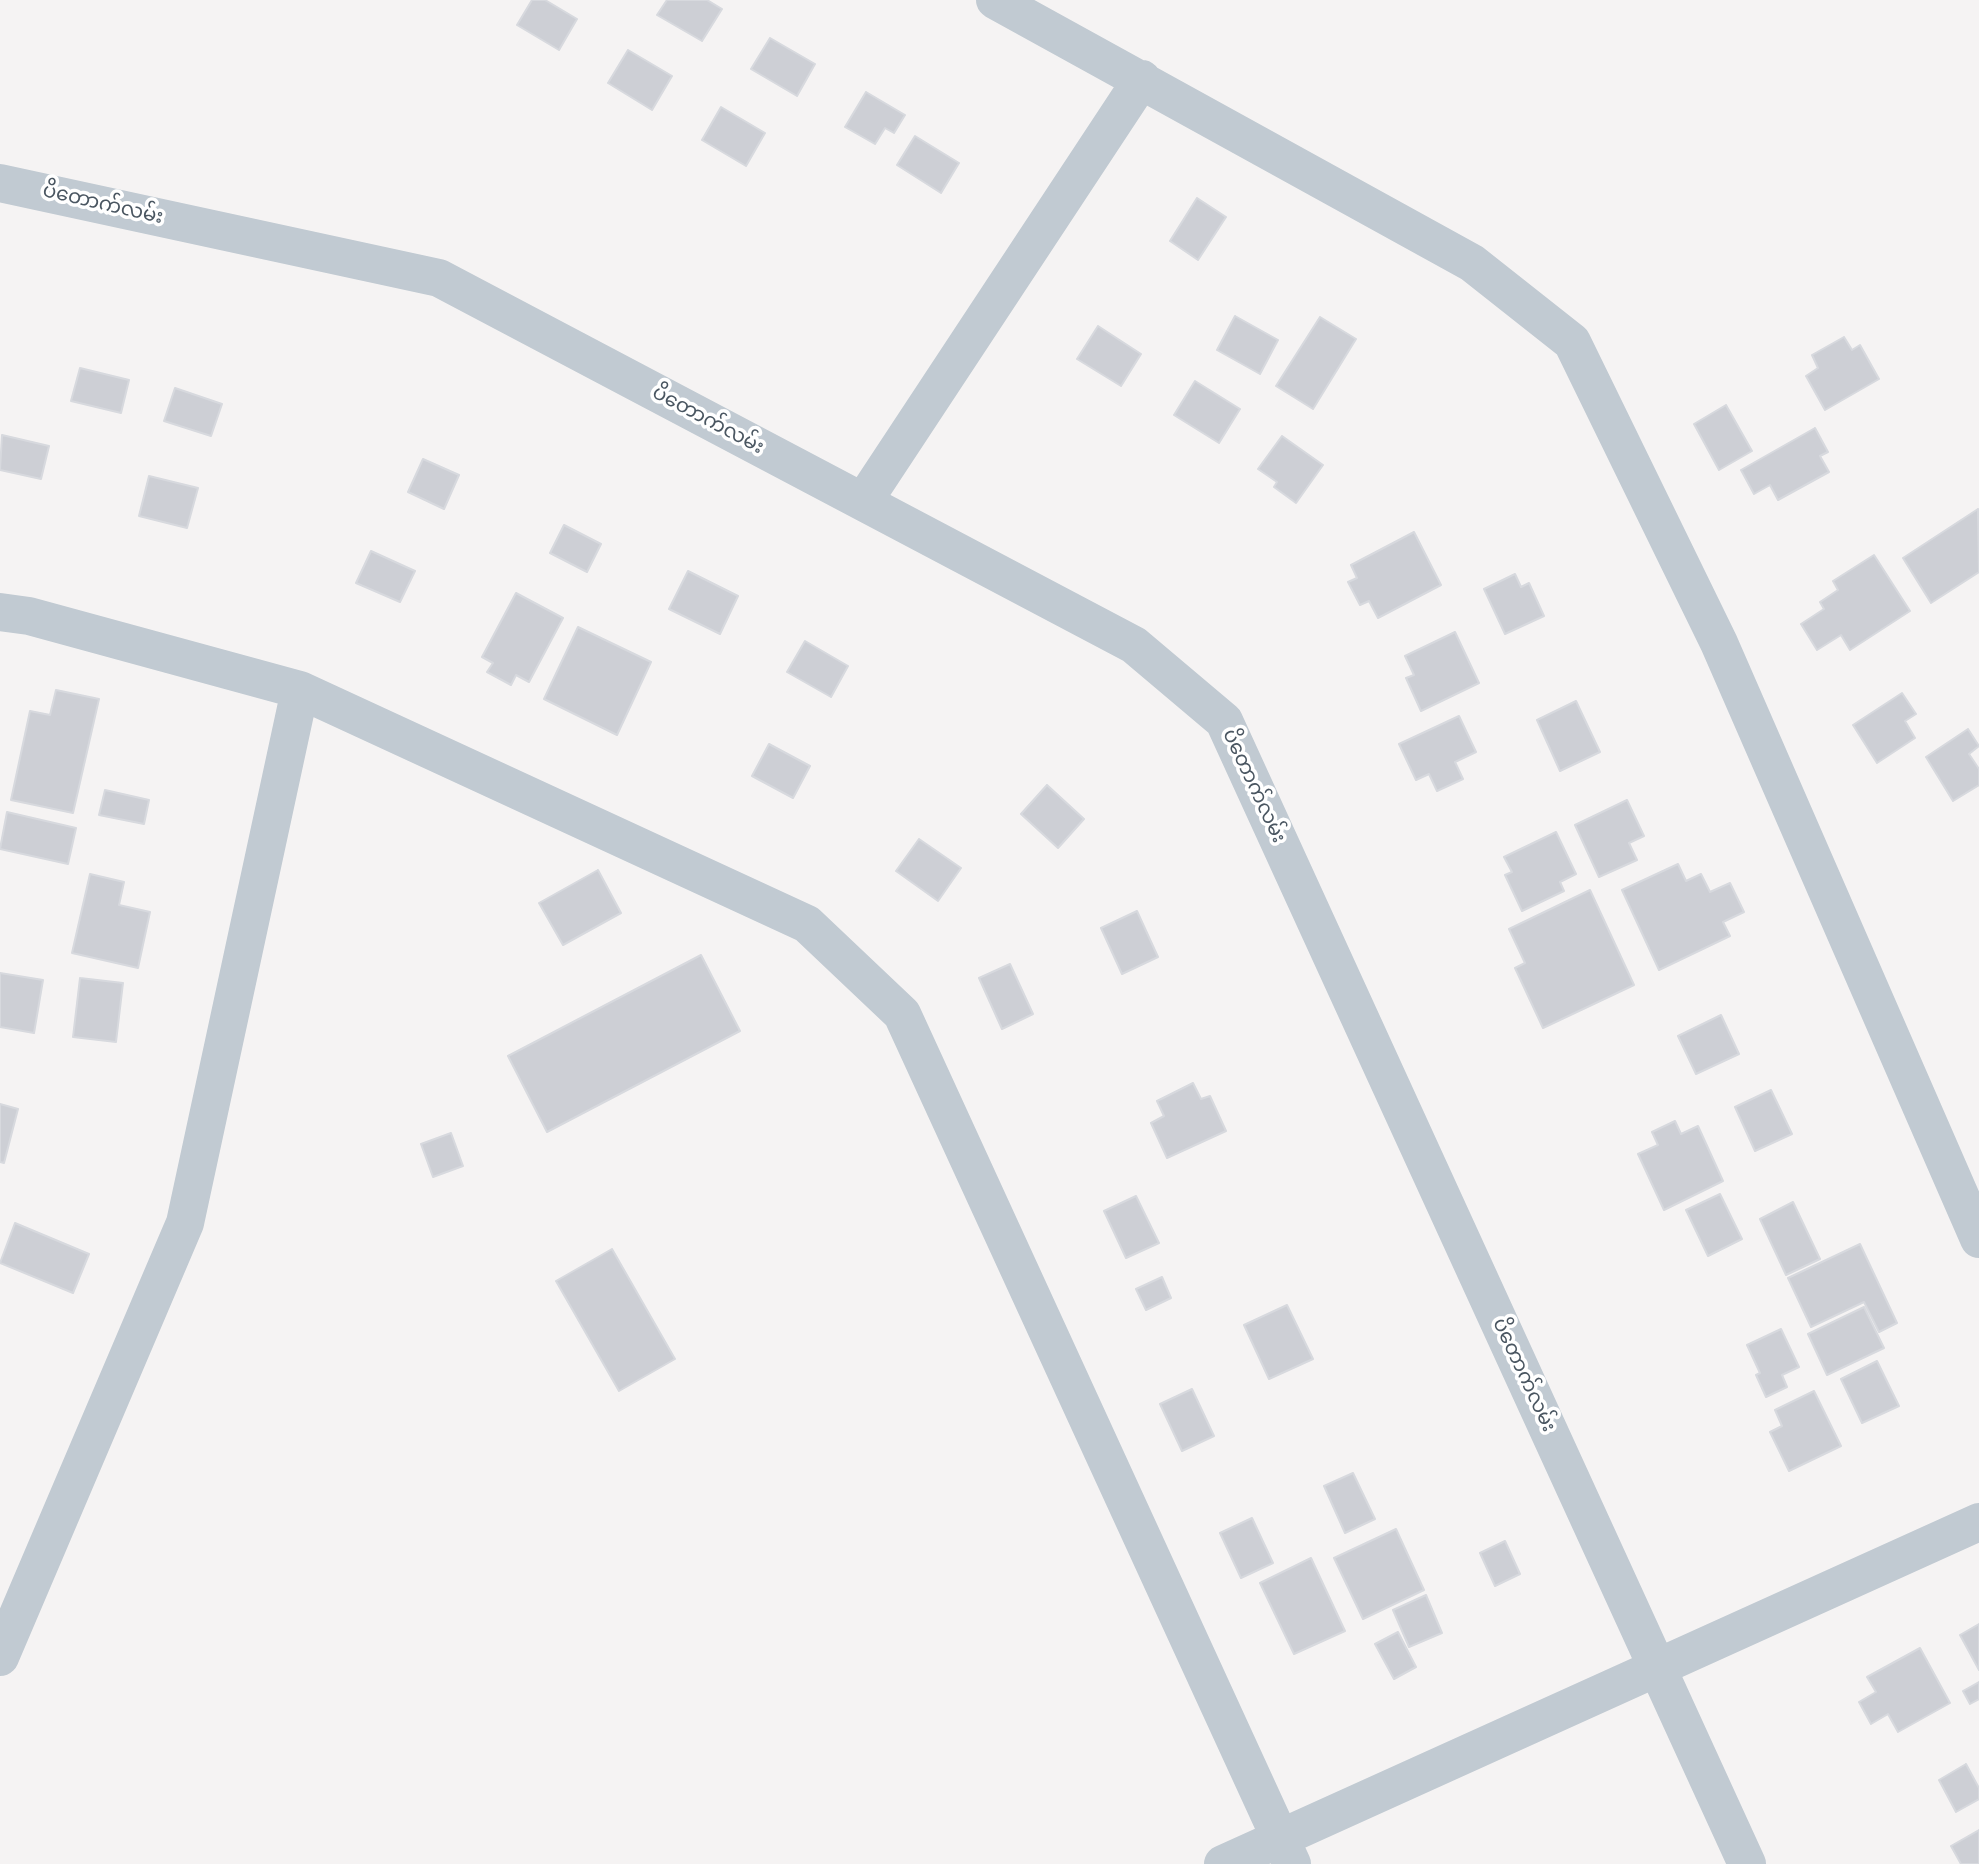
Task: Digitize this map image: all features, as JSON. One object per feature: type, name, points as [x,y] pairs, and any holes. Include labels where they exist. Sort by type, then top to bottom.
[{"type":"street","points":[[995,0],[1472,263],[1572,342],[1719,643],[1979,1239]]},
{"type":"street","points":[[863,502],[1142,79]]},
{"type":"street","name":"ပိတောက်လမ်း","points":[[0,183],[439,278],[1134,645],[1224,721],[1747,1864]]},
{"type":"street","points":[[0,612],[29,616],[300,690],[807,924],[902,1014],[1286,1851]]},
{"type":"street","points":[[0,1657],[185,1223],[300,690]]},
{"type":"street","points":[[1223,1864],[1286,1851],[1658,1667],[1979,1522]]},
{"type":"building","points":[[532,0],[545,0],[577,19],[559,50],[517,25]]},
{"type":"building","points":[[667,0],[707,0],[722,9],[702,41],[657,15]]},
{"type":"building","points":[[770,38],[815,64],[797,96],[751,69]]},
{"type":"building","points":[[628,50],[672,76],[652,110],[608,83]]},
{"type":"building","points":[[866,92],[905,115],[894,133],[885,128],[875,144],[845,127]]},
{"type":"building","points":[[721,107],[765,133],[746,166],[702,140]]},
{"type":"building","points":[[915,136],[959,163],[941,193],[897,165]]},
{"type":"building","points":[[1197,198],[1226,217],[1198,260],[1170,241]]},
{"type":"building","points":[[1235,316],[1278,340],[1260,374],[1217,350]]},
{"type":"building","points":[[1320,317],[1356,339],[1313,409],[1276,386]]},
{"type":"building","points":[[1098,326],[1141,354],[1121,386],[1077,359]]},
{"type":"building","points":[[1844,337],[1852,350],[1860,345],[1879,379],[1825,410],[1806,376],[1818,368],[1812,355]]},
{"type":"building","points":[[80,368],[129,380],[121,413],[71,401]]},
{"type":"building","points":[[1195,381],[1240,409],[1219,443],[1174,415]]},
{"type":"building","points":[[175,388],[222,404],[211,436],[164,421]]},
{"type":"building","points":[[1726,405],[1752,451],[1719,470],[1694,424]]},
{"type":"building","points":[[1815,428],[1828,452],[1820,456],[1829,472],[1778,500],[1770,485],[1754,494],[1741,470]]},
{"type":"building","points":[[2,435],[49,446],[41,479],[0,470]]},
{"type":"building","points":[[1282,436],[1323,465],[1296,503],[1274,487],[1277,482],[1258,469]]},
{"type":"building","points":[[423,459],[459,475],[444,509],[408,492]]},
{"type":"building","points":[[149,476],[198,488],[187,528],[139,516]]},
{"type":"building","points":[[1978,509],[1979,572],[1931,603],[1903,558]]},
{"type":"building","points":[[564,525],[601,544],[587,572],[550,553]]},
{"type":"building","points":[[1414,532],[1441,585],[1378,618],[1369,601],[1360,605],[1348,582],[1357,578],[1351,565]]},
{"type":"building","points":[[371,551],[415,571],[400,602],[356,583]]},
{"type":"building","points":[[1874,555],[1910,611],[1850,650],[1841,635],[1817,650],[1801,624],[1824,609],[1820,602],[1838,590],[1833,581]]},
{"type":"building","points":[[688,571],[738,596],[720,634],[669,609]]},
{"type":"building","points":[[1515,574],[1521,587],[1529,583],[1544,616],[1505,634],[1484,589]]},
{"type":"building","points":[[516,593],[563,618],[529,682],[516,675],[511,685],[487,672],[493,663],[482,657]]},
{"type":"building","points":[[578,627],[651,662],[617,735],[544,699]]},
{"type":"building","points":[[1455,632],[1479,683],[1421,711],[1406,678],[1414,675],[1405,656]]},
{"type":"building","points":[[805,641],[848,666],[831,697],[787,672]]},
{"type":"building","points":[[56,690],[99,699],[73,813],[11,800],[30,711],[50,715]]},
{"type":"building","points":[[1902,693],[1916,714],[1905,721],[1915,738],[1877,763],[1853,725]]},
{"type":"building","points":[[1576,701],[1600,752],[1560,771],[1537,720]]},
{"type":"building","points":[[1459,716],[1476,752],[1455,762],[1463,779],[1437,791],[1429,774],[1416,780],[1399,744]]},
{"type":"building","points":[[1968,729],[1979,746],[1969,754],[1979,769],[1979,785],[1953,801],[1926,757]]},
{"type":"building","points":[[769,744],[810,766],[793,798],[752,776]]},
{"type":"building","points":[[1047,785],[1084,819],[1058,848],[1021,814]]},
{"type":"building","points":[[105,790],[149,800],[144,824],[99,815]]},
{"type":"building","points":[[1627,800],[1644,836],[1629,843],[1637,860],[1599,877],[1575,825]]},
{"type":"building","points":[[7,812],[76,828],[68,864],[0,849]]},
{"type":"building","points":[[1556,832],[1576,874],[1560,882],[1564,891],[1522,911],[1505,875],[1512,872],[1504,857]]},
{"type":"building","points":[[919,839],[961,868],[938,901],[896,871]]},
{"type":"building","points":[[1678,864],[1686,881],[1701,874],[1710,892],[1730,883],[1744,912],[1723,922],[1730,936],[1659,970],[1622,890]]},
{"type":"building","points":[[598,870],[621,913],[563,945],[539,903]]},
{"type":"building","points":[[90,874],[124,882],[119,905],[150,912],[138,968],[72,953]]},
{"type":"building","points":[[1590,890],[1634,985],[1543,1028],[1515,968],[1525,963],[1509,929]]},
{"type":"building","points":[[1137,911],[1158,957],[1122,974],[1101,928]]},
{"type":"building","points":[[701,955],[740,1031],[547,1132],[508,1056]]},
{"type":"building","points":[[1010,964],[1033,1014],[1002,1029],[979,978]]},
{"type":"building","points":[[0,973],[43,980],[34,1033],[0,1027]]},
{"type":"building","points":[[80,978],[123,983],[116,1042],[73,1037]]},
{"type":"building","points":[[1721,1015],[1739,1054],[1696,1074],[1678,1036]]},
{"type":"building","points":[[1193,1083],[1201,1099],[1210,1096],[1226,1131],[1167,1158],[1151,1123],[1164,1116],[1157,1101]]},
{"type":"building","points":[[1771,1090],[1792,1134],[1755,1151],[1735,1107]]},
{"type":"building","points":[[0,1104],[18,1109],[4,1163],[0,1162]]},
{"type":"building","points":[[1675,1121],[1681,1134],[1698,1126],[1723,1181],[1664,1210],[1638,1154],[1658,1145],[1652,1132]]},
{"type":"building","points":[[451,1133],[463,1166],[433,1177],[421,1144]]},
{"type":"building","points":[[1720,1194],[1742,1239],[1708,1256],[1686,1210]]},
{"type":"building","points":[[1136,1196],[1159,1243],[1126,1258],[1104,1211]]},
{"type":"building","points":[[1793,1202],[1820,1259],[1786,1275],[1760,1219]]},
{"type":"building","points":[[15,1223],[89,1254],[73,1293],[0,1263]]},
{"type":"building","points":[[1860,1244],[1897,1323],[1879,1332],[1864,1302],[1811,1327],[1788,1278]]},
{"type":"building","points":[[612,1249],[675,1359],[619,1391],[556,1281]]},
{"type":"building","points":[[1162,1277],[1171,1298],[1146,1310],[1136,1289]]},
{"type":"building","points":[[1287,1305],[1313,1359],[1269,1379],[1244,1325]]},
{"type":"building","points":[[1864,1307],[1884,1348],[1827,1375],[1808,1334]]},
{"type":"building","points":[[1781,1329],[1799,1367],[1782,1375],[1787,1387],[1766,1397],[1756,1375],[1760,1373],[1747,1345]]},
{"type":"building","points":[[1877,1361],[1899,1406],[1862,1423],[1841,1379]]},
{"type":"building","points":[[1192,1389],[1214,1436],[1182,1451],[1160,1404]]},
{"type":"building","points":[[1814,1391],[1841,1446],[1789,1471],[1770,1432],[1782,1426],[1775,1410]]},
{"type":"building","points":[[1353,1473],[1375,1519],[1345,1533],[1324,1486]]},
{"type":"building","points":[[1252,1518],[1273,1563],[1241,1578],[1220,1533]]},
{"type":"building","points":[[1396,1529],[1424,1590],[1363,1619],[1334,1558]]},
{"type":"building","points":[[1505,1541],[1520,1574],[1495,1586],[1480,1553]]},
{"type":"building","points":[[1311,1558],[1345,1631],[1294,1654],[1260,1583]]},
{"type":"building","points":[[1426,1595],[1442,1633],[1409,1647],[1393,1610]]},
{"type":"building","points":[[1979,1624],[1979,1670],[1960,1635]]},
{"type":"building","points":[[1398,1632],[1416,1667],[1394,1679],[1375,1644]]},
{"type":"building","points":[[1920,1648],[1950,1703],[1898,1732],[1888,1714],[1871,1724],[1859,1702],[1876,1692],[1867,1677]]},
{"type":"building","points":[[1979,1682],[1979,1699],[1970,1704],[1963,1691]]},
{"type":"building","points":[[1966,1764],[1979,1788],[1979,1799],[1956,1812],[1939,1780]]},
{"type":"building","points":[[1979,1830],[1979,1864],[1961,1864],[1951,1846]]}]
